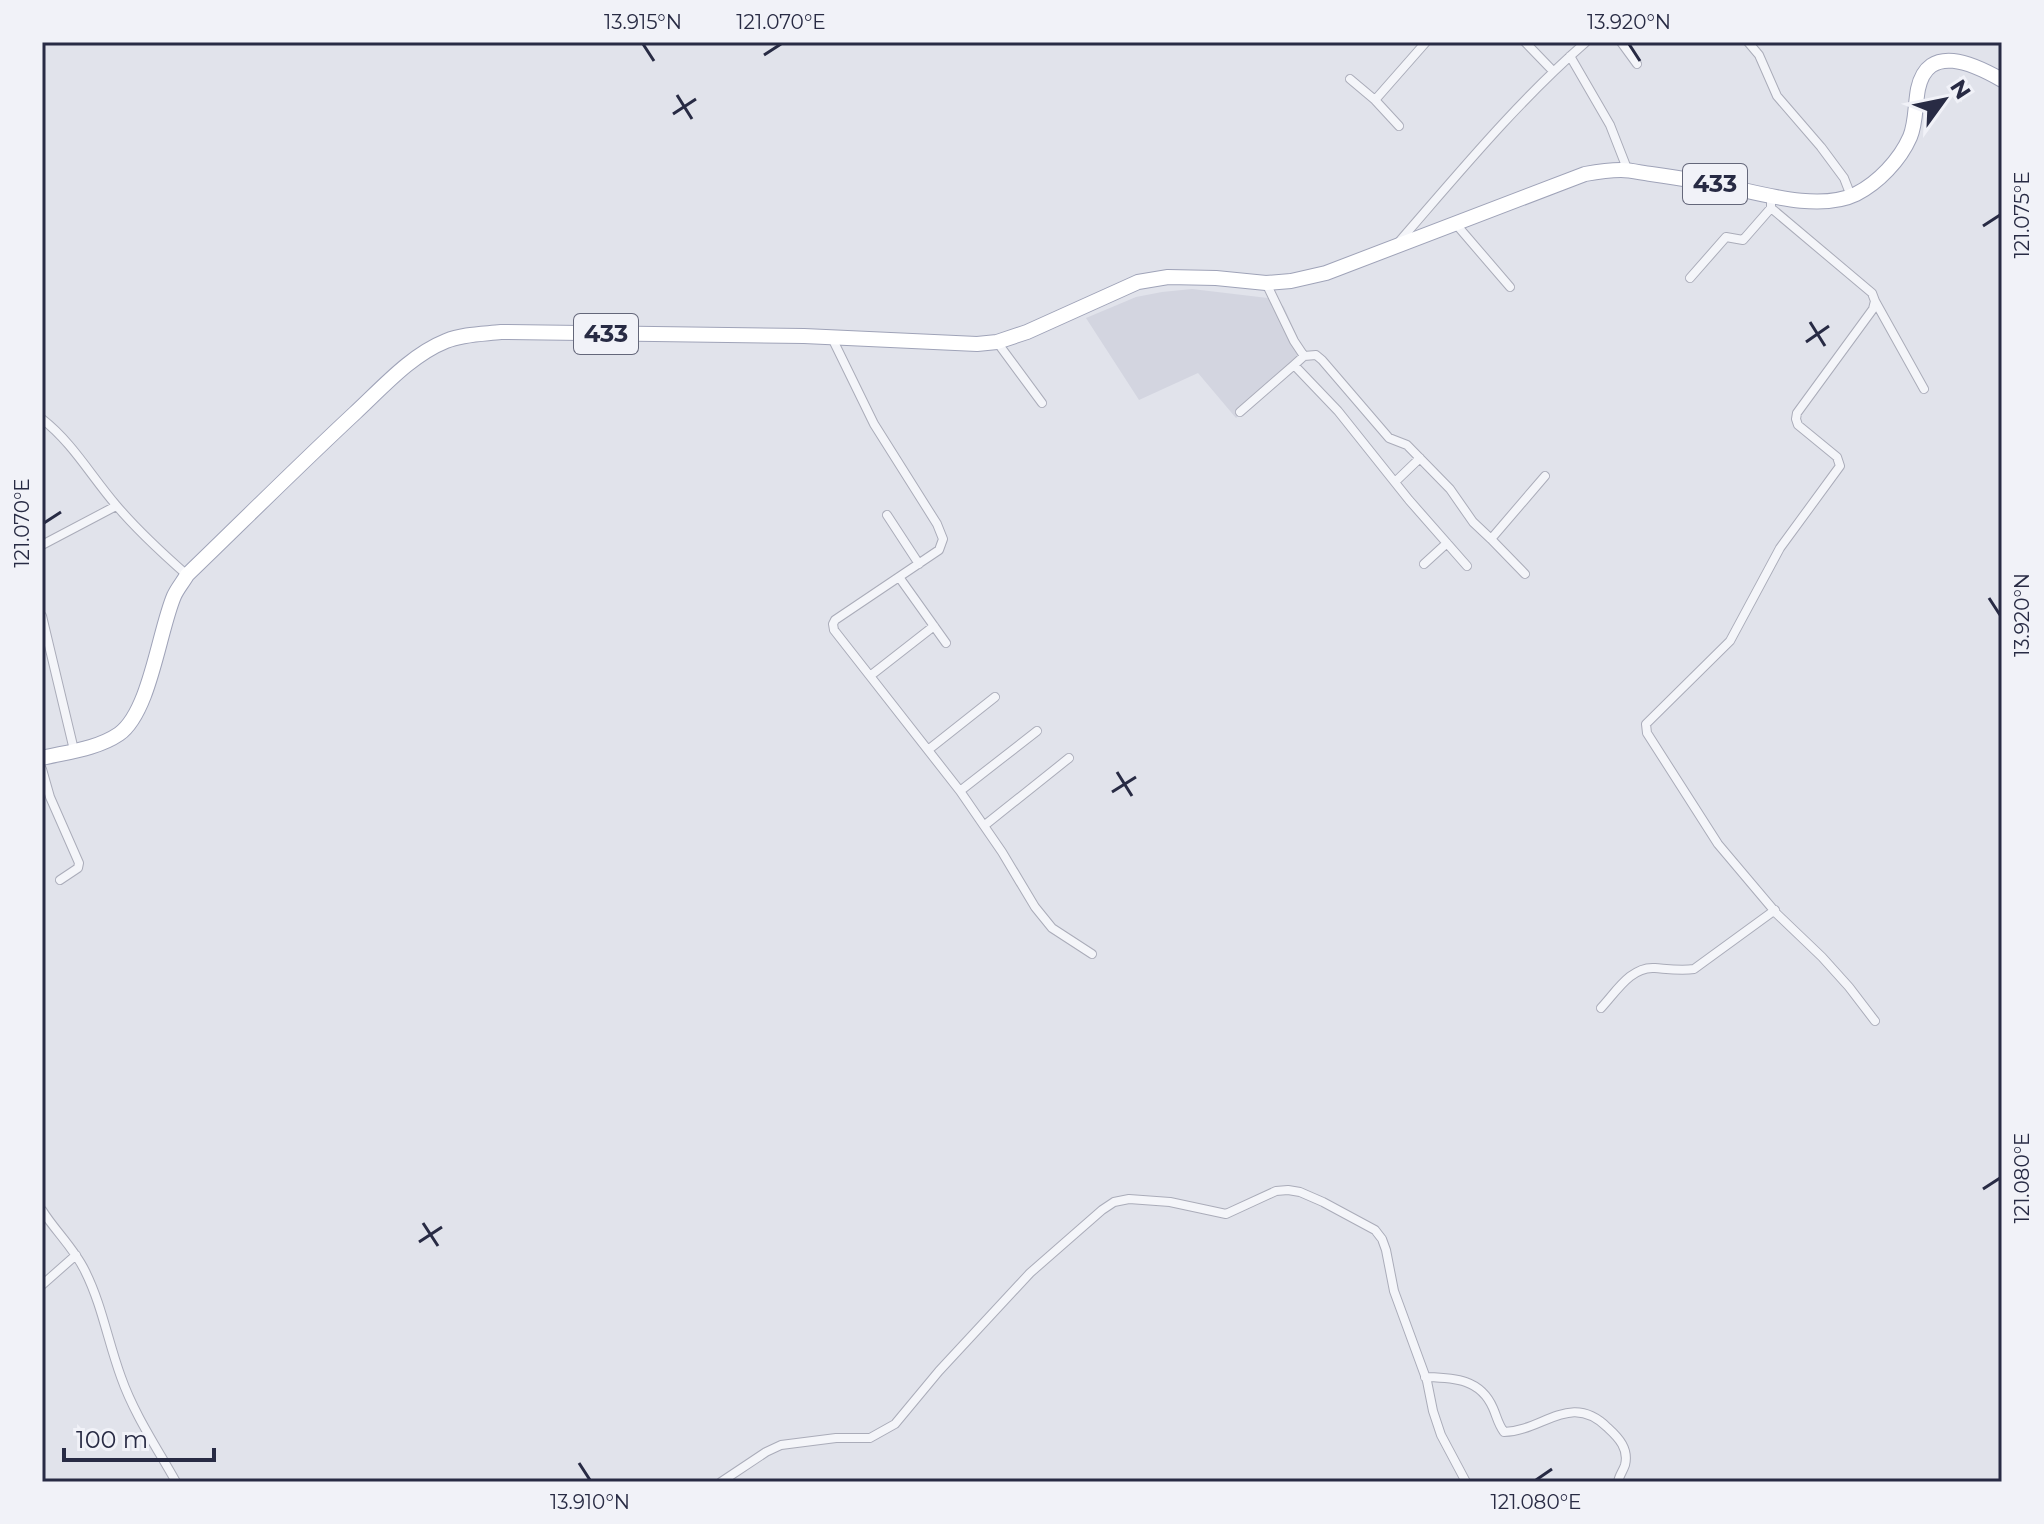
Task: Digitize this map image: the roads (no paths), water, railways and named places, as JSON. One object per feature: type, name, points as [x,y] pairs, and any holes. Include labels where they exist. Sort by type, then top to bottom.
[{"type":"main road","name":"433","points":[[42,758],[103,743],[121,733],[134,716],[146,689],[174,595],[187,575],[402,369],[425,351],[449,339],[501,332],[831,337],[961,344],[997,342],[1027,332],[1138,282],[1168,277],[1266,283],[1326,273],[1585,174],[1622,170],[1690,180],[1771,202],[1838,200],[1873,183],[1902,152],[1911,134],[1919,86],[1925,73],[1936,62],[1952,60],[1971,65],[2002,80]]},
{"type":"street","points":[[1375,100],[1426,42]]},
{"type":"street","points":[[1525,42],[1553,71]]},
{"type":"street","points":[[1394,247],[1553,71],[1586,42]]},
{"type":"street","points":[[1621,42],[1637,64]]},
{"type":"street","points":[[1748,42],[1759,55],[1777,96],[1837,167],[1851,196]]},
{"type":"street","points":[[1570,56],[1610,125],[1628,171]]},
{"type":"street","points":[[1350,79],[1399,126]]},
{"type":"street","points":[[1690,278],[1726,237],[1743,240],[1771,202],[1872,293],[1924,389]]},
{"type":"street","points":[[1455,222],[1510,287]]},
{"type":"street","points":[[1266,283],[1304,356]]},
{"type":"street","points":[[1875,301],[1873,309],[1797,413],[1798,425],[1837,457],[1840,466],[1780,548],[1730,641],[1645,728],[1718,844],[1775,910],[1849,987],[1875,1021]]},
{"type":"street","points":[[831,337],[874,424],[937,524],[943,539],[939,550],[844,614],[833,624],[834,630],[985,825],[1035,907],[1052,928],[1092,954]]},
{"type":"street","points":[[997,342],[1042,403]]},
{"type":"street","points":[[1240,412],[1304,356],[1316,355],[1389,438],[1407,445],[1450,489],[1473,522],[1525,574]]},
{"type":"street","points":[[1294,365],[1338,411],[1467,566]]},
{"type":"street","points":[[42,419],[59,432],[116,506],[187,575]]},
{"type":"street","points":[[1395,482],[1420,458]]},
{"type":"street","points":[[1491,539],[1545,476]]},
{"type":"street","points":[[42,545],[116,506]]},
{"type":"street","points":[[887,515],[919,564]]},
{"type":"street","points":[[1424,564],[1447,543]]},
{"type":"street","points":[[899,577],[946,643]]},
{"type":"street","points":[[42,616],[74,750]]},
{"type":"street","points":[[870,676],[934,626]]},
{"type":"street","points":[[928,750],[995,697]]},
{"type":"street","points":[[960,791],[1037,731]]},
{"type":"street","points":[[985,825],[1069,758]]},
{"type":"street","points":[[42,769],[50,797],[79,863],[78,868],[60,880]]},
{"type":"street","points":[[1601,1008],[1635,971],[1644,968],[1694,969],[1775,910]]},
{"type":"street","points":[[721,1482],[781,1445],[836,1438],[870,1438],[887,1430],[1030,1273],[1114,1202],[1129,1199],[1170,1202],[1226,1214],[1276,1191],[1288,1190],[1323,1202],[1375,1230],[1382,1239],[1394,1291],[1425,1377],[1441,1435],[1466,1482]]},
{"type":"street","points":[[42,1210],[76,1255],[100,1304],[125,1388],[176,1482]]},
{"type":"street","points":[[42,1285],[76,1255]]},
{"type":"street","points":[[1425,1377],[1457,1378],[1473,1384],[1493,1406],[1498,1424],[1504,1432],[1517,1431],[1571,1411],[1587,1413],[1602,1421],[1625,1450],[1625,1466],[1618,1482]]}]
